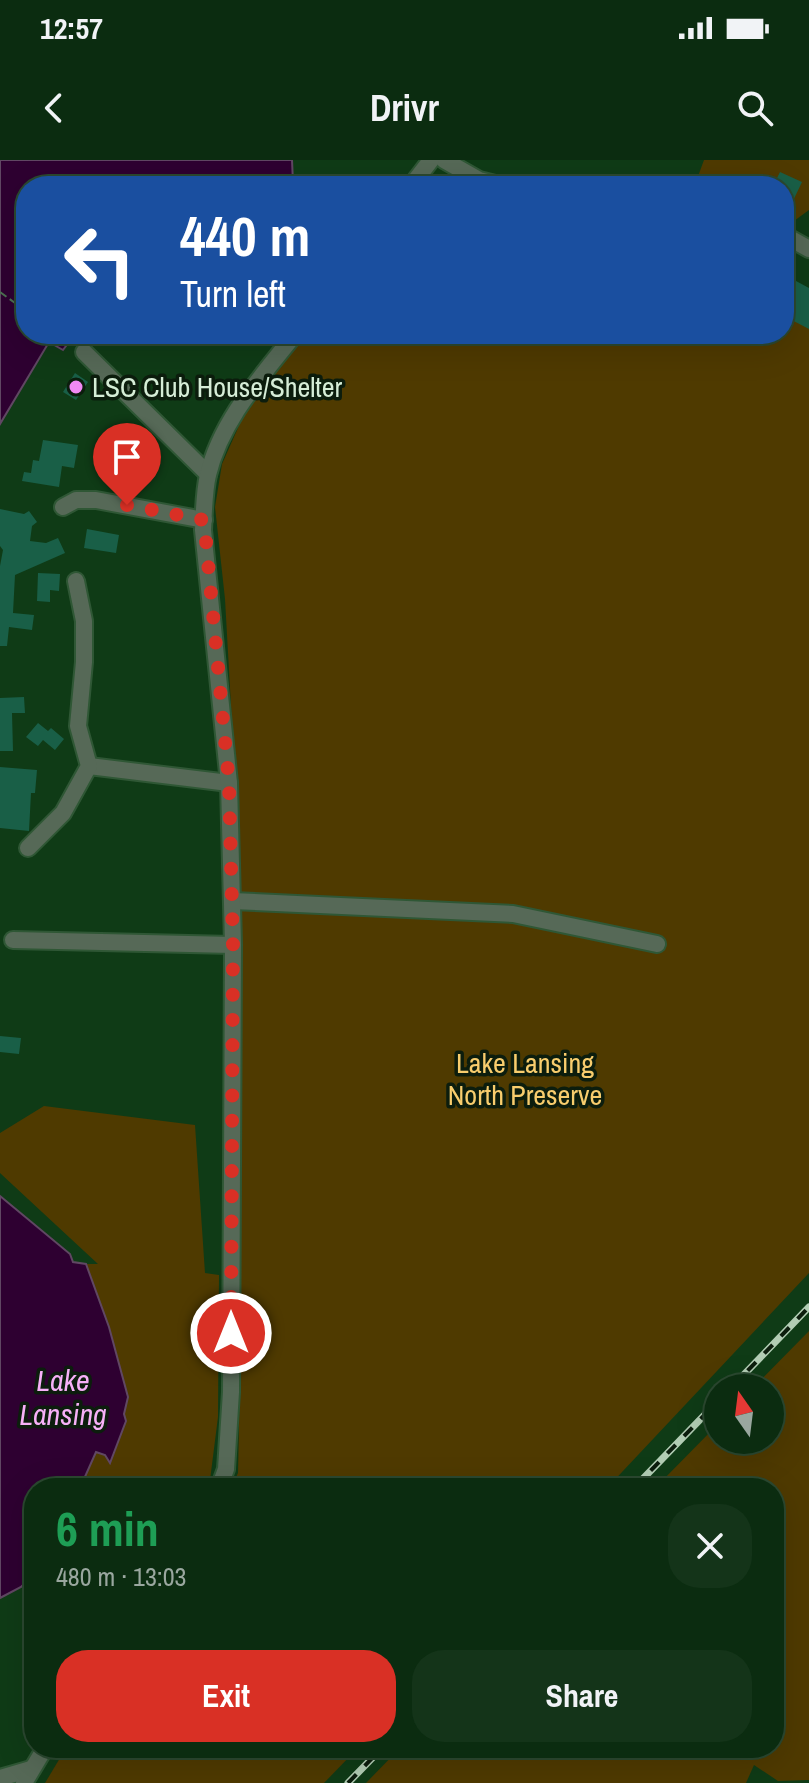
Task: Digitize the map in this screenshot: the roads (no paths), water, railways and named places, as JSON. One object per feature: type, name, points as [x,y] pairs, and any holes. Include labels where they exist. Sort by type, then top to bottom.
[{"type":"street","points":[[419,176],[431,160]]},
{"type":"street","points":[[444,160],[472,176]]},
{"type":"street","points":[[223,1478],[226,1469],[231,1392],[233,945],[229,783],[204,520],[208,474],[241,403],[287,344]]},
{"type":"street","points":[[77,348],[208,474]]},
{"type":"street","points":[[63,507],[76,500],[96,500],[204,520]]},
{"type":"street","points":[[28,848],[63,813],[89,766],[78,726],[84,621],[76,581]]},
{"type":"street","points":[[89,766],[229,783]]},
{"type":"street","points":[[232,901],[513,914],[657,944]]},
{"type":"street","points":[[13,940],[233,945]]},
{"type":"street","points":[[0,1778],[28,1776],[39,1758]]},
{"type":"water","points":[[0,160],[292,160],[293,176],[16,176],[16,344],[48,344],[0,424]]},
{"type":"water","points":[[52,344],[67,344],[63,350]]},
{"type":"water","name":"Lake Lansing","points":[[0,1196],[70,1254],[73,1262],[86,1264],[109,1327],[128,1397],[124,1414],[126,1421],[110,1463],[105,1455],[96,1452],[84,1478],[24,1478],[24,1584],[0,1598]]},
{"type":"railway","points":[[744,1374],[809,1307]]},
{"type":"railway","points":[[644,1478],[704,1416]]},
{"type":"railway","points":[[348,1783],[372,1758]]},
{"type":"place","name":"LSC Club House/Shelter","points":[[76,387]]},
{"type":"park label","name":"Lake Lansing North Preserve","points":[[525,1079]]}]
